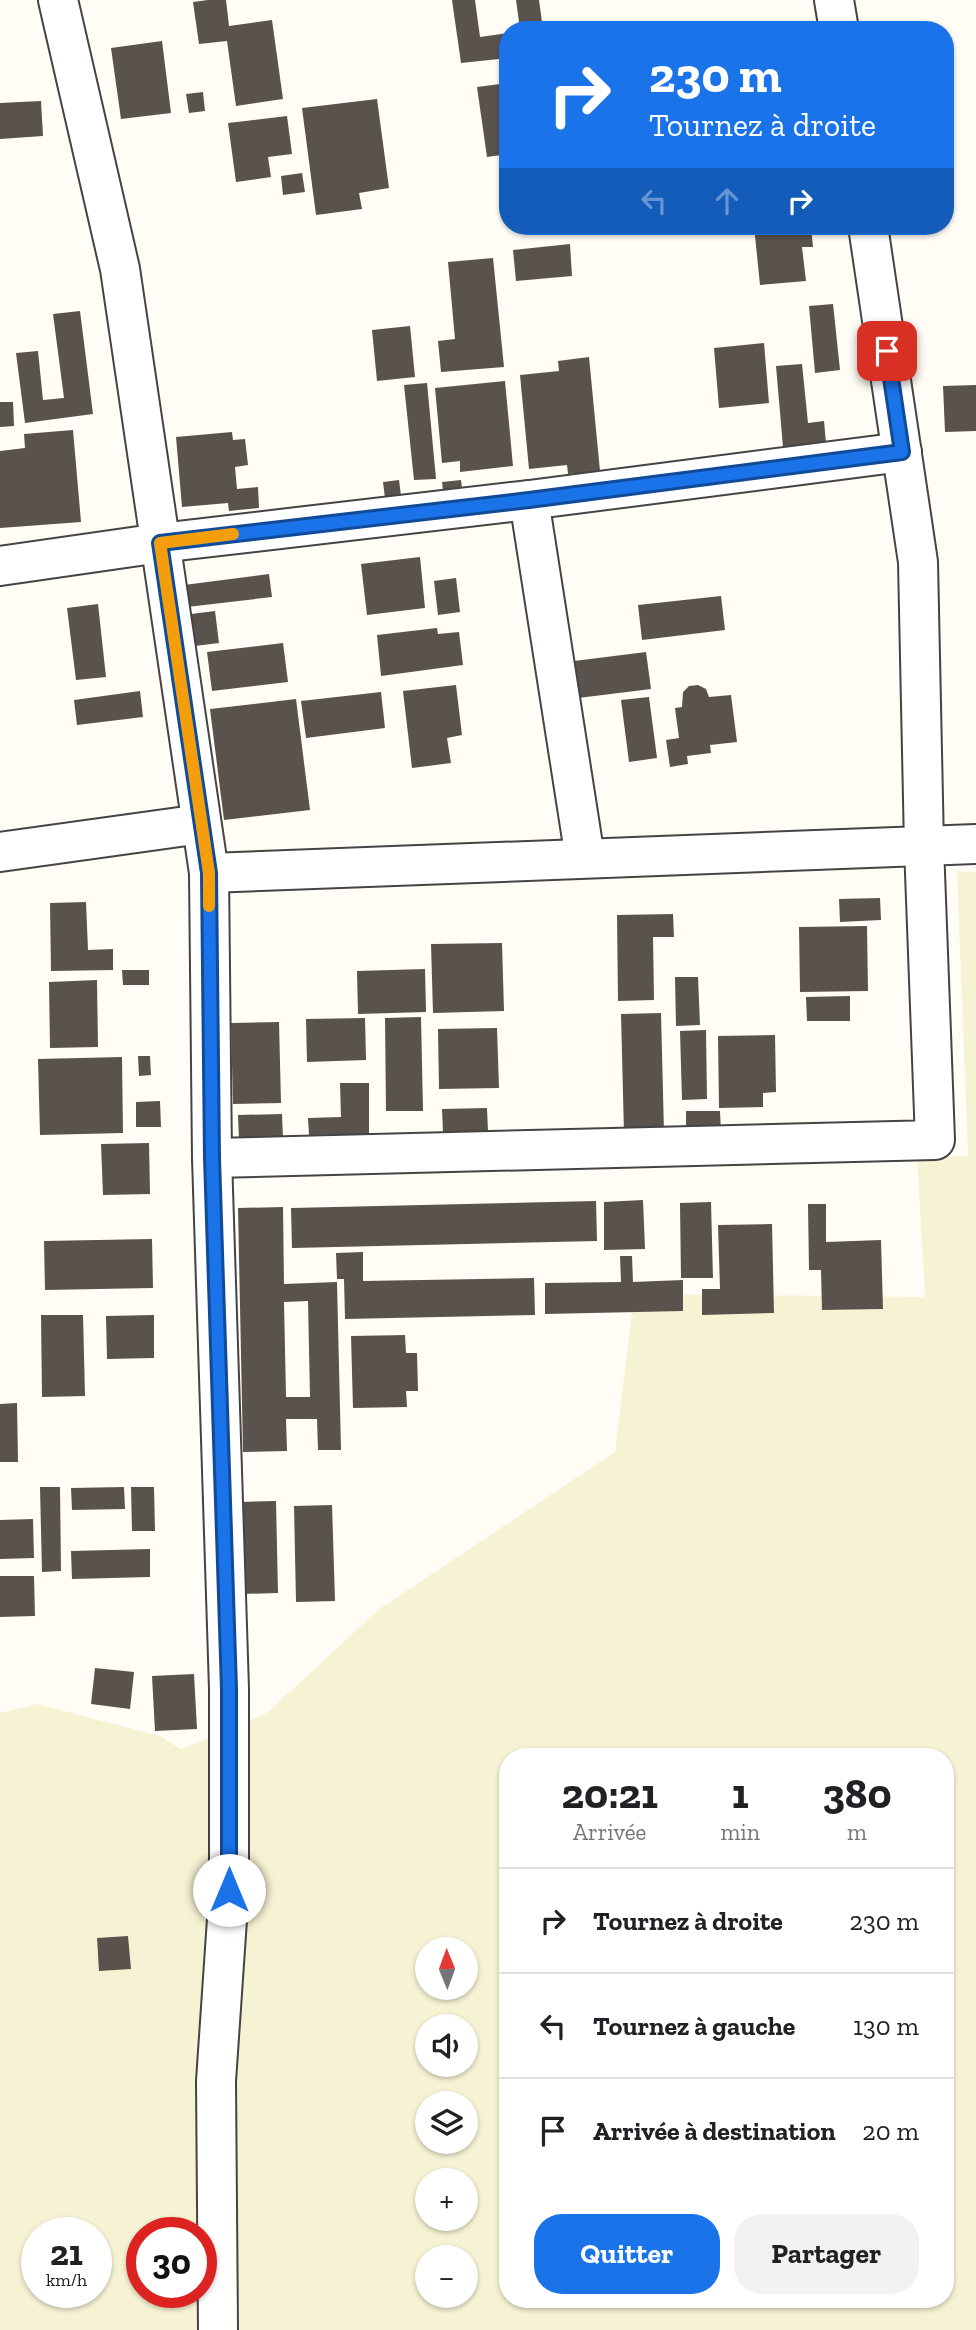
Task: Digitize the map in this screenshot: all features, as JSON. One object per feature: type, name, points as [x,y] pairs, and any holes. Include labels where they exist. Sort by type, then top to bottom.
[{"type":"street","points":[[58,0],[120,269],[209,873],[212,1158],[229,1689],[229,1890],[216,2081],[218,2330]]},
{"type":"street","points":[[834,0],[838,21]]},
{"type":"street","points":[[212,1158],[935,1140],[924,846],[918,562],[869,235]]},
{"type":"street","points":[[0,566],[160,543],[529,500],[902,452]]},
{"type":"street","points":[[529,500],[585,858]]},
{"type":"street","points":[[0,852],[201,824]]},
{"type":"street","points":[[209,873],[976,844]]},
{"type":"shaded area","points":[[957,871],[976,872],[976,2330],[0,2330],[0,1713],[37,1704],[160,1736],[181,1749],[266,1714],[378,1610],[615,1452],[634,1294],[925,1297],[917,1157],[968,1156]]},
{"type":"building","points":[[226,0],[229,26],[272,20],[283,99],[236,106],[227,41],[199,44],[193,2]]},
{"type":"building","points":[[452,0],[475,0],[480,37],[499,34],[499,59],[461,63]]},
{"type":"building","points":[[516,0],[539,0],[542,21],[519,21]]},
{"type":"building","points":[[162,41],[171,113],[121,119],[111,48]]},
{"type":"building","points":[[499,84],[499,155],[487,157],[477,87]]},
{"type":"building","points":[[203,92],[205,111],[189,113],[186,94]]},
{"type":"building","points":[[377,99],[389,188],[359,193],[362,209],[316,215],[302,108]]},
{"type":"building","points":[[41,101],[43,136],[0,139],[0,103]]},
{"type":"building","points":[[287,116],[292,154],[268,157],[271,177],[236,182],[228,123]]},
{"type":"building","points":[[302,173],[305,192],[283,195],[281,176]]},
{"type":"building","points":[[755,235],[812,235],[813,247],[802,247],[806,281],[760,285]]},
{"type":"building","points":[[570,244],[572,276],[516,281],[513,250]]},
{"type":"building","points":[[493,258],[504,367],[441,372],[438,341],[455,339],[448,262]]},
{"type":"building","points":[[833,304],[840,370],[815,373],[809,306]]},
{"type":"building","points":[[80,311],[93,414],[25,423],[16,353],[38,351],[43,400],[64,398],[53,314]]},
{"type":"building","points":[[410,326],[415,377],[377,381],[372,330]]},
{"type":"building","points":[[764,343],[769,403],[719,408],[714,348]]},
{"type":"building","points":[[589,357],[600,471],[568,474],[567,465],[529,469],[520,375],[559,371],[558,361]]},
{"type":"building","points":[[802,364],[808,423],[824,421],[826,443],[783,447],[776,366]]},
{"type":"building","points":[[505,381],[513,466],[460,472],[460,461],[442,463],[435,388]]},
{"type":"building","points":[[427,383],[436,479],[414,480],[404,385]]},
{"type":"building","points":[[976,385],[976,431],[945,432],[943,386]]},
{"type":"building","points":[[0,402],[13,402],[14,426],[0,427]]},
{"type":"building","points":[[73,430],[81,522],[0,528],[0,451],[25,448],[24,434]]},
{"type":"building","points":[[232,432],[233,440],[245,439],[248,465],[235,467],[237,489],[258,487],[259,508],[229,511],[228,503],[182,507],[176,437]]},
{"type":"building","points":[[399,480],[402,504],[386,506],[383,482]]},
{"type":"building","points":[[461,480],[463,497],[444,499],[442,482]]},
{"type":"building","points":[[420,557],[425,608],[367,615],[361,564]]},
{"type":"building","points":[[269,574],[272,597],[187,607],[184,585]]},
{"type":"building","points":[[456,578],[460,612],[438,615],[434,581]]},
{"type":"building","points":[[721,596],[725,630],[642,640],[638,605]]},
{"type":"building","points":[[98,604],[106,677],[76,680],[67,608]]},
{"type":"building","points":[[215,611],[219,643],[195,646],[191,614]]},
{"type":"building","points":[[437,628],[438,634],[459,632],[463,665],[381,676],[377,635]]},
{"type":"building","points":[[283,643],[288,682],[212,691],[207,652]]},
{"type":"building","points":[[646,652],[651,689],[570,699],[566,662]]},
{"type":"building","points":[[456,685],[462,735],[447,738],[451,763],[412,768],[403,691]]},
{"type":"building","points":[[698,685],[706,689],[709,697],[731,695],[737,742],[710,745],[711,753],[687,756],[688,764],[670,767],[666,740],[679,738],[675,708],[682,707],[683,692],[689,686]]},
{"type":"building","points":[[140,691],[143,717],[77,725],[74,700]]},
{"type":"building","points":[[381,692],[385,728],[306,738],[301,701]]},
{"type":"building","points":[[649,697],[657,758],[629,762],[621,700]]},
{"type":"building","points":[[296,699],[310,810],[224,820],[210,709]]},
{"type":"building","points":[[880,898],[881,920],[840,922],[839,899]]},
{"type":"building","points":[[86,902],[88,950],[113,949],[113,970],[51,971],[50,903]]},
{"type":"building","points":[[673,914],[674,937],[653,937],[654,1000],[618,1001],[617,915]]},
{"type":"building","points":[[867,926],[868,991],[800,992],[799,927]]},
{"type":"building","points":[[502,943],[504,1011],[433,1013],[431,944]]},
{"type":"building","points":[[425,969],[426,1012],[358,1014],[357,971]]},
{"type":"building","points":[[122,970],[149,970],[149,985],[123,985]]},
{"type":"building","points":[[675,977],[698,977],[700,1025],[676,1026]]},
{"type":"building","points":[[97,980],[98,1047],[50,1048],[49,982]]},
{"type":"building","points":[[850,996],[850,1021],[807,1021],[806,997]]},
{"type":"building","points":[[661,1013],[664,1133],[624,1134],[621,1014]]},
{"type":"building","points":[[421,1017],[423,1111],[386,1111],[385,1018]]},
{"type":"building","points":[[365,1018],[366,1060],[307,1062],[306,1019]]},
{"type":"building","points":[[279,1022],[281,1103],[233,1104],[231,1023]]},
{"type":"building","points":[[497,1028],[499,1088],[439,1089],[438,1029]]},
{"type":"building","points":[[706,1030],[707,1099],[682,1100],[680,1031]]},
{"type":"building","points":[[775,1035],[776,1092],[763,1093],[763,1107],[719,1108],[718,1036]]},
{"type":"building","points":[[138,1056],[150,1056],[151,1075],[139,1076]]},
{"type":"building","points":[[122,1057],[123,1133],[40,1135],[38,1059]]},
{"type":"building","points":[[340,1083],[369,1083],[369,1134],[309,1135],[308,1118],[341,1117]]},
{"type":"building","points":[[160,1101],[161,1127],[136,1127],[136,1102]]},
{"type":"building","points":[[487,1108],[488,1132],[443,1133],[442,1109]]},
{"type":"building","points":[[686,1111],[720,1111],[721,1133],[686,1133]]},
{"type":"building","points":[[282,1114],[283,1139],[239,1140],[238,1115]]},
{"type":"building","points":[[149,1143],[150,1194],[103,1195],[101,1144]]},
{"type":"building","points":[[643,1200],[645,1249],[604,1250],[604,1202]]},
{"type":"building","points":[[596,1201],[597,1241],[292,1248],[291,1208]]},
{"type":"building","points":[[711,1202],[713,1278],[681,1278],[680,1203]]},
{"type":"building","points":[[808,1204],[826,1204],[826,1242],[881,1240],[883,1309],[822,1310],[821,1270],[809,1270]]},
{"type":"building","points":[[283,1207],[284,1284],[337,1282],[341,1450],[318,1450],[317,1419],[286,1419],[287,1451],[243,1452],[238,1208]],"holes":[[[308,1301],[310,1397],[286,1397],[284,1302]]]},
{"type":"building","points":[[772,1224],[774,1313],[702,1315],[702,1289],[720,1289],[718,1225]]},
{"type":"building","points":[[152,1239],[153,1288],[45,1290],[44,1241]]},
{"type":"building","points":[[363,1252],[363,1281],[534,1278],[535,1315],[345,1319],[344,1279],[337,1279],[336,1253]]},
{"type":"building","points":[[620,1256],[632,1256],[633,1282],[683,1280],[683,1311],[545,1314],[545,1283],[621,1282]]},
{"type":"building","points":[[41,1315],[83,1315],[85,1396],[42,1397]]},
{"type":"building","points":[[154,1315],[154,1358],[107,1359],[106,1316]]},
{"type":"building","points":[[405,1335],[406,1353],[417,1353],[418,1391],[406,1391],[407,1407],[353,1408],[351,1336]]},
{"type":"building","points":[[17,1403],[18,1462],[0,1462],[0,1404]]},
{"type":"building","points":[[40,1487],[60,1487],[61,1571],[42,1572]]},
{"type":"building","points":[[124,1487],[125,1509],[72,1510],[71,1488]]},
{"type":"building","points":[[131,1487],[154,1487],[155,1531],[132,1531]]},
{"type":"building","points":[[276,1501],[278,1593],[242,1594],[240,1502]]},
{"type":"building","points":[[332,1505],[335,1601],[296,1602],[294,1506]]},
{"type":"building","points":[[33,1519],[34,1558],[0,1559],[0,1520]]},
{"type":"building","points":[[150,1549],[150,1577],[72,1579],[71,1551]]},
{"type":"building","points":[[0,1576],[34,1576],[35,1616],[0,1617]]},
{"type":"building","points":[[95,1668],[134,1672],[130,1709],[91,1704]]},
{"type":"building","points":[[194,1674],[197,1729],[155,1731],[152,1676]]},
{"type":"building","points":[[128,1936],[131,1969],[99,1971],[97,1938]]},
{"type":"slow traffic","points":[[209,906],[209,873],[160,543],[233,534]]},
{"type":"route","points":[[229,1890],[229,1689],[212,1158],[209,873],[160,543],[529,500],[902,452],[887,351]]}]
